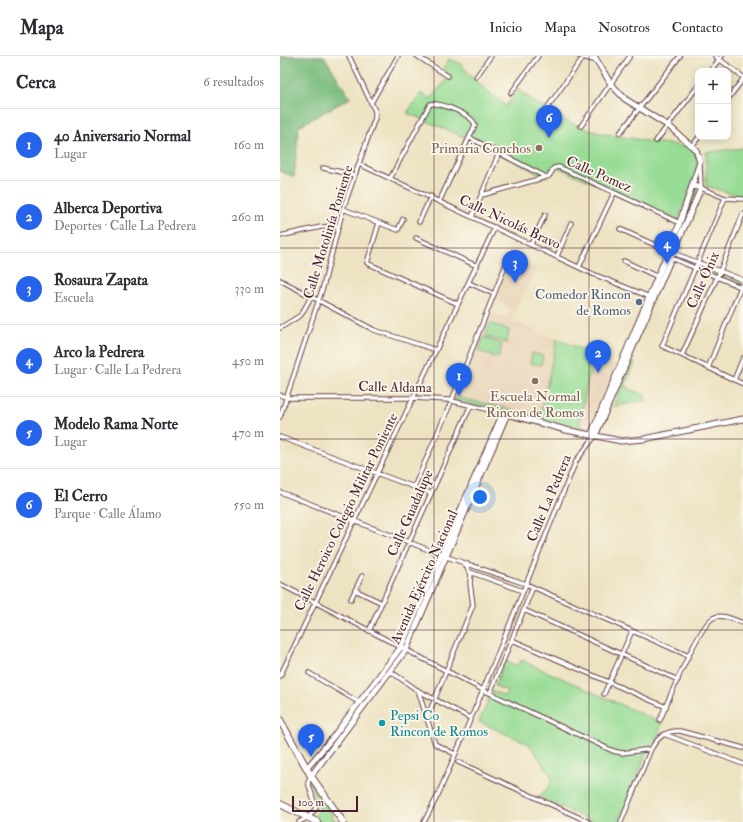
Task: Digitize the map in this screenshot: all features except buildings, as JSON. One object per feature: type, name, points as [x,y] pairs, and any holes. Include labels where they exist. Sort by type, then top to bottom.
[{"type":"main road","points":[[594,56],[611,84],[625,99],[667,125],[696,150],[700,162]]},
{"type":"main road","name":"Calle La Pedrera","points":[[593,436],[669,254],[700,162]]},
{"type":"main road","points":[[693,186],[701,188]]},
{"type":"main road","name":"Calle La Pedrera","points":[[651,298],[658,277],[701,188]]},
{"type":"main road","name":"Calle Aldama","points":[[505,414],[612,440],[636,440],[743,420]]},
{"type":"main road","name":"Avenida Ejército Nacional","points":[[307,768],[365,705],[406,650],[505,414]]},
{"type":"main road","name":"Avenida Ejército Nacional","points":[[311,776],[359,702],[401,647],[445,556]]},
{"type":"main road","points":[[280,720],[311,776],[343,822]]},
{"type":"main road","points":[[280,804],[309,816],[317,822]]},
{"type":"street","name":"Calle Motolinía Poniente","points":[[280,417],[288,398],[319,301],[343,209],[375,114],[349,56]]},
{"type":"street","points":[[371,103],[398,56]]},
{"type":"street","points":[[417,56],[448,76]]},
{"type":"street","points":[[476,77],[491,56]]},
{"type":"street","points":[[511,93],[538,56]]},
{"type":"street","points":[[547,108],[582,56],[597,61]]},
{"type":"street","points":[[581,126],[630,56]]},
{"type":"street","points":[[620,133],[680,56]]},
{"type":"street","points":[[715,56],[720,58],[743,78],[731,95]]},
{"type":"street","points":[[712,68],[720,58]]},
{"type":"street","points":[[656,141],[695,90]]},
{"type":"street","points":[[391,177],[430,104],[439,104],[467,116],[474,121],[475,125],[440,200]]},
{"type":"street","name":"Calle Pomez","points":[[470,138],[546,177],[549,176],[554,168],[559,167],[680,223]]},
{"type":"street","points":[[692,146],[697,140]]},
{"type":"street","points":[[472,217],[499,153]]},
{"type":"street","points":[[700,162],[701,188],[725,198],[743,200]]},
{"type":"street","name":"Calle Nicolás Bravo","points":[[359,164],[391,177],[579,267],[651,298]]},
{"type":"street","points":[[323,168],[355,175]]},
{"type":"street","points":[[482,195],[546,177]]},
{"type":"street","points":[[579,267],[614,192]]},
{"type":"street","points":[[419,222],[431,196]]},
{"type":"street","points":[[725,198],[694,267],[662,346],[743,384]]},
{"type":"street","points":[[343,209],[398,230],[403,219]]},
{"type":"street","name":"Calle Ónix","points":[[682,355],[720,271],[743,214]]},
{"type":"street","points":[[531,244],[545,215]]},
{"type":"street","points":[[379,223],[367,263],[458,304]]},
{"type":"street","points":[[557,256],[571,223]]},
{"type":"street","points":[[280,236],[321,227],[338,226]]},
{"type":"street","name":"Calle Heroico Colegio Militar Poniente","points":[[280,676],[495,227]]},
{"type":"street","points":[[620,229],[694,267],[742,287]]},
{"type":"street","points":[[416,238],[477,266]]},
{"type":"street","points":[[669,254],[697,262],[743,281],[742,287],[708,368]]},
{"type":"street","points":[[414,487],[452,400],[508,259]]},
{"type":"street","points":[[624,261],[658,277]]},
{"type":"street","points":[[280,280],[374,330],[436,350]]},
{"type":"street","points":[[469,283],[494,294]]},
{"type":"street","points":[[280,327],[301,315],[311,297]]},
{"type":"street","points":[[734,380],[743,358]]},
{"type":"street","name":"Calle Aldama","points":[[280,395],[288,398],[413,398],[452,400],[505,414]]},
{"type":"street","name":"Calle Guadalupe","points":[[369,631],[471,405]]},
{"type":"street","name":"Calle La Pedrera","points":[[424,822],[438,795],[483,690],[576,461],[593,436]]},
{"type":"street","points":[[280,437],[430,493]]},
{"type":"street","points":[[280,492],[445,556],[526,584],[689,656]]},
{"type":"street","points":[[427,718],[473,605],[470,572],[464,563]]},
{"type":"street","points":[[470,572],[523,591]]},
{"type":"street","points":[[498,582],[502,575]]},
{"type":"street","points":[[351,599],[362,576]]},
{"type":"street","points":[[280,584],[483,690],[618,753],[651,749]]},
{"type":"street","points":[[490,693],[533,587]]},
{"type":"street","points":[[355,590],[382,603]]},
{"type":"street","points":[[524,610],[678,680]]},
{"type":"street","points":[[660,720],[703,628],[713,618],[722,616],[743,623]]},
{"type":"street","points":[[604,694],[632,631]]},
{"type":"street","points":[[512,640],[666,707]]},
{"type":"street","points":[[390,671],[418,690],[470,718]]},
{"type":"street","points":[[309,673],[365,705]]},
{"type":"street","points":[[418,690],[434,741],[437,745],[455,754]]},
{"type":"street","points":[[621,822],[651,749],[656,740],[664,734],[671,730],[680,731],[743,748]]},
{"type":"street","points":[[664,734],[743,764]]},
{"type":"street","points":[[458,762],[589,822]]},
{"type":"street","points":[[299,822],[315,811],[316,805],[308,782],[311,776]]},
{"type":"shaded area","name":"Escuela Normal Rincon de Romos","points":[[511,260],[537,267],[511,320],[616,365],[588,429],[456,397],[489,312],[507,318],[511,310],[495,299]]},
{"type":"green space","points":[[280,56],[324,56],[350,98],[299,126],[294,177],[280,171]]},
{"type":"green space","points":[[449,59],[460,63],[474,80],[506,106],[518,90],[556,115],[589,130],[614,136],[686,147],[694,151],[697,157],[695,174],[678,220],[557,167],[546,177],[471,140],[407,113],[421,93],[430,99],[450,76],[442,70]]},
{"type":"green space","points":[[743,148],[743,197],[706,186],[706,152]]},
{"type":"green space","points":[[694,188],[697,192],[632,350]]},
{"type":"green space","points":[[675,254],[743,282],[743,286],[674,256]]},
{"type":"green space","points":[[490,323],[509,330],[507,343],[486,336]]},
{"type":"green space","points":[[484,337],[502,344],[498,358],[478,351]]},
{"type":"green space","points":[[557,339],[593,354],[579,426],[592,430],[591,434],[454,400],[456,397],[540,416]]},
{"type":"green space","points":[[532,353],[543,356],[541,365],[530,363]]},
{"type":"green space","points":[[632,362],[635,363],[625,387],[645,395],[646,400],[613,407]]},
{"type":"green space","points":[[521,660],[662,723],[657,737],[648,749],[619,822],[594,822],[538,797],[549,787],[552,779],[529,744],[479,722],[492,691],[505,696],[507,691],[495,686],[505,661],[518,666]]},
{"type":"green space","points":[[312,782],[336,822],[319,822],[313,817],[320,810],[310,784]]},
{"type":"place","name":"El Cerro","points":[[549,138]]},
{"type":"place","name":"Primaria Conchos","points":[[539,148]]},
{"type":"place","name":"Arco la Pedrera","points":[[667,264]]},
{"type":"place","name":"Rosaura Zapata","points":[[515,283]]},
{"type":"place","name":"Comedor Rincon de Romos","points":[[639,302]]},
{"type":"place","name":"Alberca Deportiva","points":[[598,373]]},
{"type":"place","name":"Escuela Normal Rincon de Romos","points":[[535,381]]},
{"type":"place","name":"40 Aniversario Normal","points":[[459,396]]},
{"type":"place","name":"Pepsi Co Rincon de Romos","points":[[382,723]]},
{"type":"place","name":"Modelo Rama Norte","points":[[311,757]]}]
